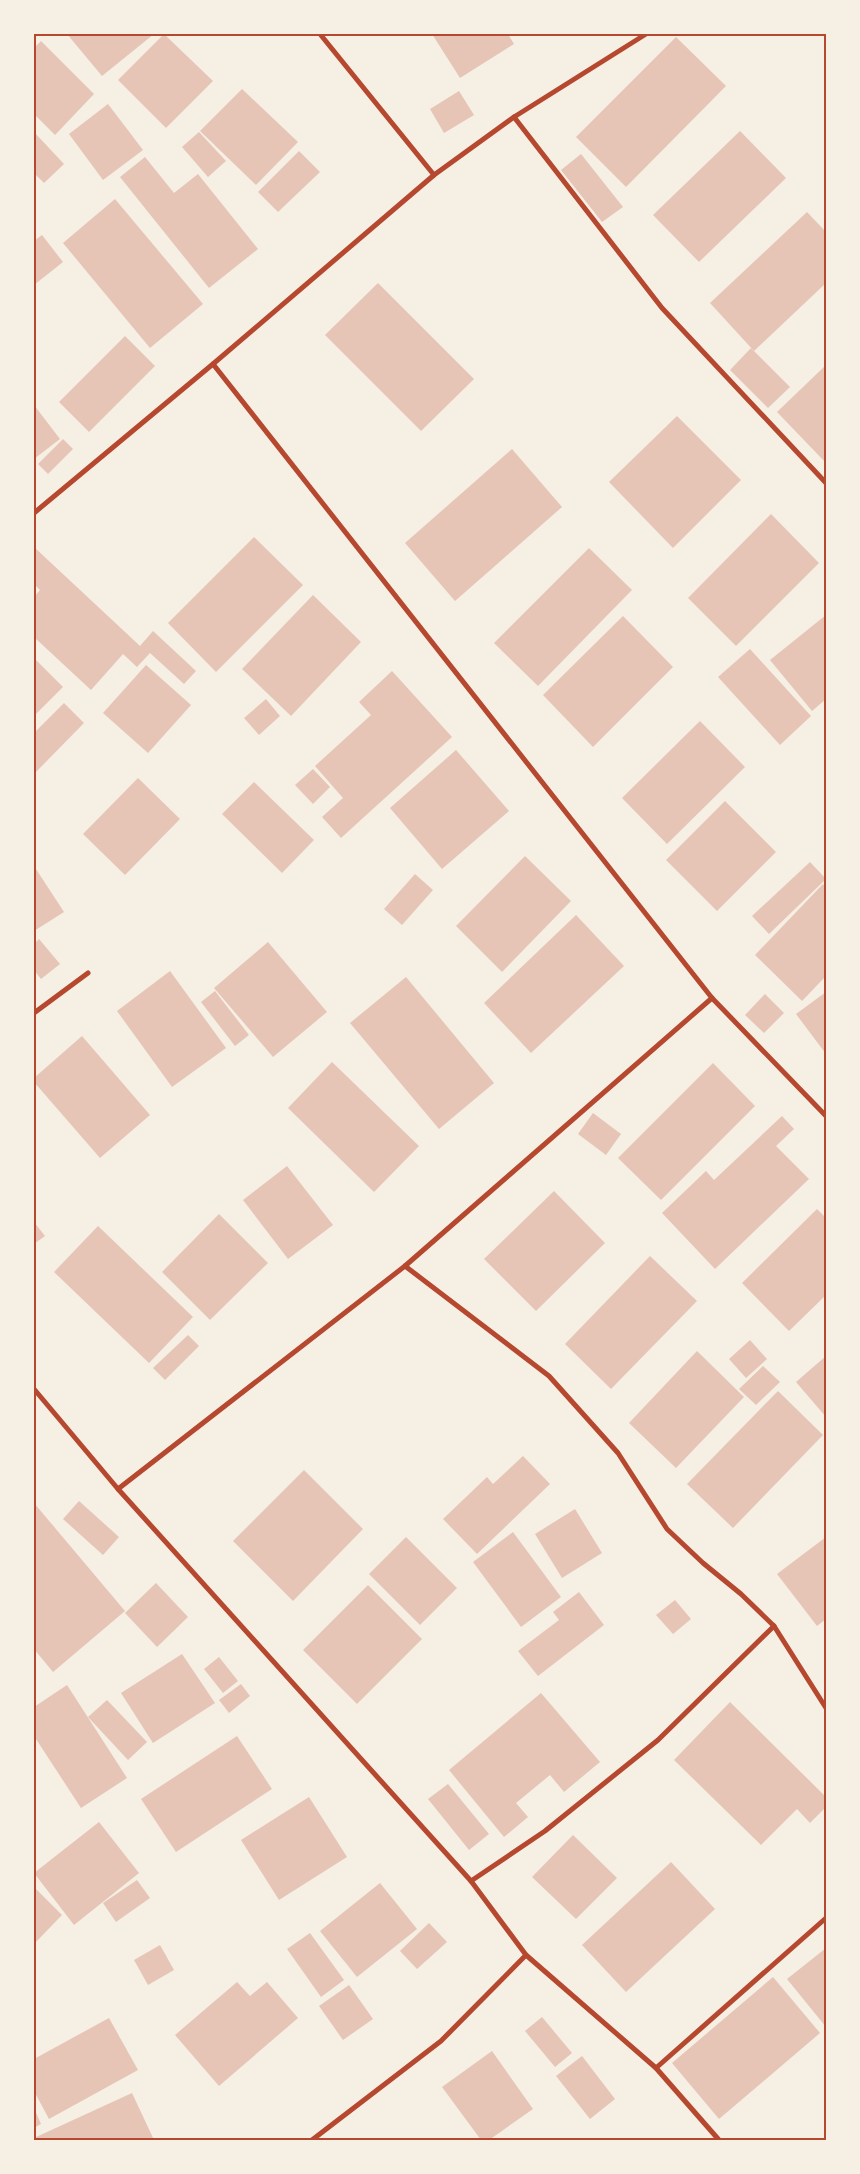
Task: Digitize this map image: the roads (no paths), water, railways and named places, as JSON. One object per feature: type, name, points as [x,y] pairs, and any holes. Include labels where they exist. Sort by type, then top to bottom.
[{"type":"street","points":[[320,34],[434,175]]},
{"type":"street","points":[[34,513],[213,364],[434,175],[514,117],[646,34]]},
{"type":"street","points":[[514,117],[662,308],[826,483]]},
{"type":"street","points":[[213,364],[712,998],[826,1116]]},
{"type":"street","points":[[34,1013],[88,973]]},
{"type":"street","points":[[118,1489],[405,1266],[712,998]]},
{"type":"street","points":[[405,1266],[549,1376],[618,1453],[667,1529],[703,1563],[741,1594],[774,1626],[826,1708]]},
{"type":"street","points":[[34,1389],[118,1489],[471,1882],[526,1955],[656,2068],[719,2140]]},
{"type":"street","points":[[471,1882],[545,1831],[658,1740],[774,1626]]},
{"type":"street","points":[[656,2068],[826,1918]]},
{"type":"street","points":[[312,2140],[441,2041],[526,1955]]}]
